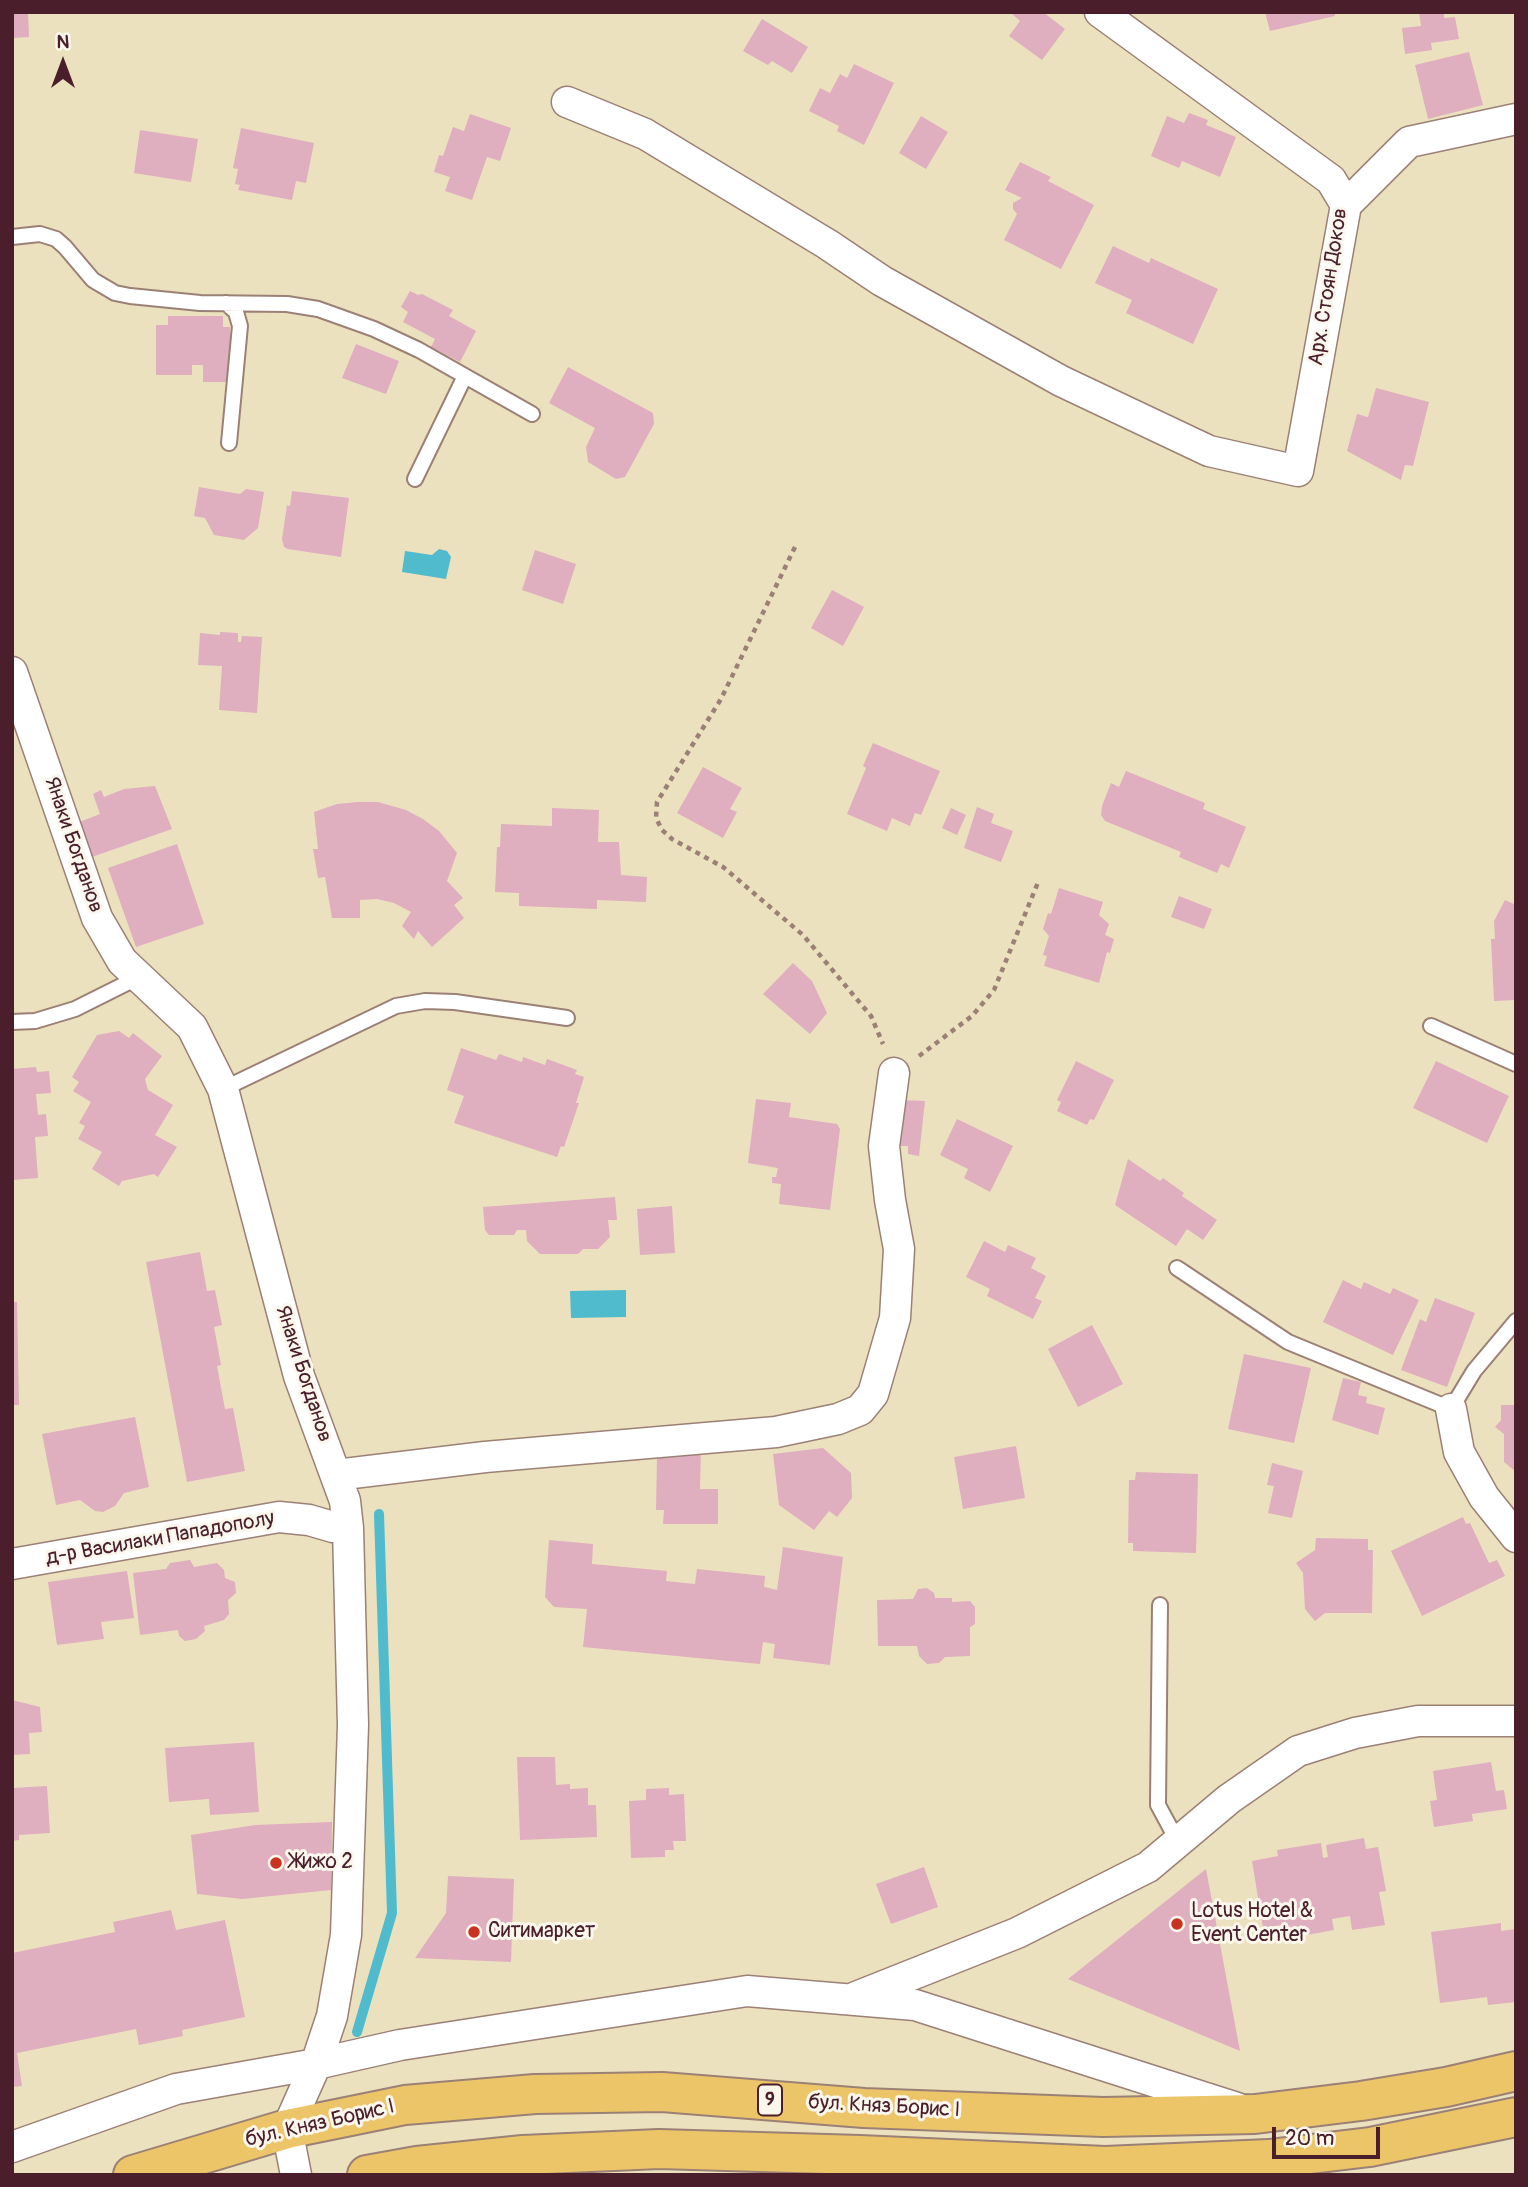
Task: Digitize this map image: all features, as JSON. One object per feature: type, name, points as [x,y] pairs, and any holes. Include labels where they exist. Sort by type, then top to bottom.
[{"type":"highway","name":"бул. Княз Борис I","points":[[133,2175],[287,2129],[405,2105],[535,2094],[662,2092],[863,2108],[1103,2117],[1255,2114],[1361,2102],[1516,2071]]},
{"type":"highway","points":[[367,2175],[417,2166],[523,2155],[659,2149],[874,2155],[1105,2166],[1269,2159],[1370,2147],[1516,2117]]},
{"type":"street","name":"Арх. Стоян Доков","points":[[567,102],[645,134],[827,244],[882,281],[1061,381],[1209,451],[1298,471],[1346,205],[1331,180],[1100,12]]},
{"type":"street","points":[[1346,205],[1409,142],[1516,120]]},
{"type":"street","name":"Янаки Богданов","points":[[12,672],[97,918],[122,961],[192,1027],[223,1089],[299,1376],[345,1501],[353,1725],[346,1935],[332,2016],[316,2064],[287,2129]]},
{"type":"street","points":[[336,1475],[485,1457],[776,1432],[838,1419],[860,1410],[873,1394],[895,1318],[899,1249],[884,1146],[894,1073]]},
{"type":"street","points":[[1451,1409],[1459,1452],[1484,1497],[1516,1537]]},
{"type":"street","name":"д-р Василаки Пападополу","points":[[12,1564],[279,1517],[348,1528]]},
{"type":"street","points":[[853,1998],[1017,1933],[1148,1867],[1229,1799],[1298,1751],[1355,1732],[1418,1721],[1516,1721]]},
{"type":"street","points":[[12,2147],[176,2089],[316,2064],[400,2045],[747,1991],[915,2005],[1255,2114]]},
{"type":"street","points":[[287,2129],[296,2175]]},
{"type":"lane","points":[[12,237],[40,234],[56,239],[93,279],[115,293],[177,301],[287,304],[318,309],[374,328],[419,350],[532,414]]},
{"type":"lane","points":[[226,303],[236,312],[240,326],[229,443]]},
{"type":"lane","points":[[415,479],[465,376]]},
{"type":"lane","points":[[12,1022],[35,1021],[75,1009],[139,977]]},
{"type":"lane","points":[[223,1089],[396,1006],[425,1001],[455,1002],[567,1018]]},
{"type":"lane","points":[[1431,1026],[1516,1064]]},
{"type":"lane","points":[[1177,1268],[1288,1342],[1451,1409],[1474,1371],[1516,1321]]},
{"type":"lane","points":[[1160,1605],[1158,1805],[1178,1842]]},
{"type":"path","points":[[795,547],[721,699],[657,802],[656,818],[662,830],[672,839],[723,867],[803,935],[871,1016],[894,1073],[972,1016],[994,990],[1039,880]]},
{"type":"water","points":[[439,549],[447,551],[451,557],[446,579],[402,572],[405,551],[432,555]]},
{"type":"water","points":[[626,1290],[626,1317],[571,1318],[570,1291]]},
{"type":"building","points":[[12,12],[28,12],[29,37],[12,38]]},
{"type":"building","points":[[1010,12],[1043,12],[1065,29],[1042,60],[1009,36],[1020,21]]},
{"type":"building","points":[[1265,12],[1334,12],[1335,16],[1270,31]]},
{"type":"building","points":[[1419,12],[1444,12],[1444,18],[1455,17],[1459,39],[1431,43],[1432,50],[1405,54],[1402,28],[1421,26]]},
{"type":"building","points":[[762,19],[808,47],[792,73],[772,61],[768,65],[743,51]]},
{"type":"building","points":[[1469,52],[1483,105],[1428,119],[1415,65]]},
{"type":"building","points":[[854,64],[894,83],[864,145],[837,131],[839,126],[809,111],[820,88],[830,93],[840,74],[847,78]]},
{"type":"building","points":[[1189,113],[1208,120],[1206,125],[1236,137],[1220,177],[1182,161],[1179,168],[1151,156],[1167,116],[1184,123]]},
{"type":"building","points":[[470,114],[511,128],[500,161],[487,157],[472,200],[445,191],[450,177],[434,172],[453,127],[464,131]]},
{"type":"building","points":[[921,116],[948,132],[926,169],[899,153]]},
{"type":"building","points":[[241,128],[314,143],[306,183],[296,181],[292,200],[238,190],[240,185],[235,184],[238,169],[233,168]]},
{"type":"building","points":[[140,130],[198,139],[191,182],[134,173]]},
{"type":"building","points":[[1020,162],[1051,177],[1048,181],[1094,205],[1061,269],[1004,240],[1017,214],[1013,203],[1022,198],[1005,190]]},
{"type":"building","points":[[1113,246],[1149,263],[1151,258],[1218,289],[1193,344],[1126,313],[1132,300],[1095,283]]},
{"type":"building","points":[[410,291],[422,294],[453,310],[449,316],[476,331],[460,362],[431,347],[435,339],[403,322],[408,312],[401,307]]},
{"type":"building","points":[[168,316],[223,316],[223,327],[230,327],[230,382],[203,382],[203,365],[192,365],[192,375],[156,375],[156,325],[168,325]]},
{"type":"building","points":[[356,344],[399,361],[386,394],[342,378]]},
{"type":"building","points":[[568,367],[653,413],[654,424],[625,477],[616,479],[588,462],[586,447],[595,428],[549,403]]},
{"type":"building","points":[[1376,388],[1429,402],[1413,466],[1405,465],[1401,480],[1347,451],[1357,414],[1368,417]]},
{"type":"building","points":[[199,487],[240,494],[246,489],[264,492],[258,528],[244,540],[214,535],[205,518],[194,516]]},
{"type":"building","points":[[292,491],[349,498],[341,557],[284,547],[282,539]]},
{"type":"building","points":[[535,550],[576,564],[563,604],[522,590]]},
{"type":"building","points":[[832,590],[864,607],[843,646],[811,628]]},
{"type":"building","points":[[220,632],[238,633],[238,642],[241,642],[242,636],[262,637],[257,713],[219,710],[222,666],[198,665],[200,633],[220,635]]},
{"type":"building","points":[[873,743],[940,771],[921,815],[915,813],[910,826],[892,818],[887,831],[847,814]]},
{"type":"building","points":[[703,767],[742,788],[730,809],[737,812],[723,838],[677,813]]},
{"type":"building","points":[[1126,771],[1205,803],[1203,809],[1246,827],[1229,868],[1221,864],[1217,873],[1179,857],[1181,852],[1105,821],[1101,815],[1102,806],[1111,783],[1119,787]]},
{"type":"building","points":[[155,786],[172,829],[89,858],[77,823],[100,814],[93,794],[101,790],[104,797],[124,789]]},
{"type":"building","points":[[378,802],[406,810],[439,831],[457,853],[447,881],[463,898],[454,905],[464,918],[432,947],[418,931],[414,939],[402,926],[411,912],[394,903],[377,899],[360,900],[360,918],[332,918],[325,877],[318,878],[313,849],[318,849],[314,812],[337,804]]},
{"type":"building","points":[[977,807],[994,814],[991,823],[1013,831],[1001,862],[964,848]]},
{"type":"building","points":[[552,808],[599,810],[598,842],[619,842],[621,875],[647,877],[646,902],[597,900],[597,909],[519,906],[519,893],[495,892],[501,824],[552,826]]},
{"type":"building","points":[[951,808],[966,815],[957,835],[942,828]]},
{"type":"building","points":[[177,844],[204,924],[136,947],[108,868]]},
{"type":"building","points":[[1059,888],[1103,902],[1099,915],[1109,924],[1105,935],[1114,939],[1110,953],[1107,952],[1099,983],[1044,966],[1047,956],[1043,955],[1049,936],[1043,929]]},
{"type":"building","points":[[1179,896],[1212,909],[1204,929],[1171,917]]},
{"type":"building","points":[[1505,900],[1516,905],[1516,1000],[1494,1001],[1491,939],[1495,939],[1494,921]]},
{"type":"building","points":[[793,963],[812,981],[827,1013],[810,1034],[763,994]]},
{"type":"building","points":[[119,1031],[129,1038],[133,1033],[162,1056],[145,1079],[148,1090],[173,1105],[155,1135],[177,1147],[158,1177],[154,1174],[122,1181],[119,1186],[92,1169],[102,1152],[78,1139],[85,1126],[79,1123],[91,1102],[73,1091],[79,1082],[72,1077],[97,1035]]},
{"type":"building","points":[[461,1048],[496,1060],[499,1054],[522,1062],[523,1057],[545,1065],[547,1059],[577,1070],[575,1074],[584,1077],[576,1103],[579,1103],[564,1147],[561,1146],[557,1157],[454,1123],[464,1096],[447,1090]]},
{"type":"building","points":[[1076,1061],[1114,1080],[1094,1120],[1090,1119],[1087,1125],[1057,1111],[1061,1102],[1057,1100]]},
{"type":"building","points":[[1436,1061],[1509,1096],[1487,1143],[1413,1108]]},
{"type":"building","points":[[36,1067],[37,1072],[49,1071],[51,1093],[36,1094],[38,1115],[46,1114],[48,1136],[35,1137],[38,1178],[12,1180],[12,1069]]},
{"type":"building","points":[[756,1099],[791,1103],[789,1117],[837,1124],[840,1129],[830,1210],[779,1204],[781,1184],[772,1183],[772,1177],[776,1177],[778,1168],[748,1163]]},
{"type":"building","points":[[902,1100],[925,1101],[919,1156],[908,1154],[908,1146],[894,1146]]},
{"type":"building","points":[[957,1119],[1013,1146],[990,1192],[964,1178],[968,1169],[940,1155]]},
{"type":"building","points":[[1128,1159],[1160,1181],[1163,1178],[1184,1193],[1182,1196],[1217,1220],[1203,1240],[1187,1229],[1176,1246],[1115,1205]]},
{"type":"building","points":[[615,1197],[617,1220],[608,1220],[610,1237],[598,1249],[583,1249],[578,1254],[540,1254],[527,1241],[526,1230],[517,1230],[514,1235],[489,1235],[485,1230],[483,1207]]},
{"type":"building","points":[[672,1206],[675,1253],[640,1255],[637,1209]]},
{"type":"building","points":[[984,1241],[1005,1252],[1008,1245],[1036,1258],[1031,1268],[1046,1276],[1035,1298],[1042,1301],[1033,1319],[987,1296],[990,1289],[966,1277]]},
{"type":"building","points":[[200,1252],[207,1291],[215,1290],[222,1325],[214,1327],[221,1365],[217,1366],[225,1409],[233,1408],[245,1471],[187,1482],[146,1262]]},
{"type":"building","points":[[1343,1280],[1361,1289],[1364,1282],[1390,1294],[1393,1288],[1419,1300],[1393,1355],[1323,1322]]},
{"type":"building","points":[[1435,1298],[1475,1313],[1447,1387],[1401,1370],[1420,1319],[1426,1322]]},
{"type":"building","points":[[12,1302],[17,1302],[19,1405],[12,1405]]},
{"type":"building","points":[[1092,1325],[1123,1384],[1078,1407],[1048,1349]]},
{"type":"building","points":[[1244,1354],[1311,1368],[1294,1443],[1228,1429]]},
{"type":"building","points":[[1343,1378],[1361,1382],[1358,1395],[1367,1397],[1366,1403],[1385,1408],[1378,1435],[1332,1420]]},
{"type":"building","points":[[1501,1405],[1516,1405],[1516,1472],[1504,1462],[1504,1434],[1495,1427],[1501,1420]]},
{"type":"building","points":[[135,1417],[149,1487],[124,1493],[115,1506],[103,1512],[95,1511],[80,1500],[56,1505],[42,1434]]},
{"type":"building","points":[[668,1445],[701,1445],[700,1489],[718,1489],[718,1524],[663,1524],[664,1510],[656,1510],[657,1456],[668,1457]]},
{"type":"building","points":[[1016,1446],[1025,1498],[963,1509],[954,1457]]},
{"type":"building","points":[[823,1448],[851,1473],[852,1498],[837,1517],[829,1511],[814,1530],[779,1505],[773,1454]]},
{"type":"building","points":[[1272,1463],[1303,1471],[1292,1518],[1268,1513],[1274,1486],[1267,1485]]},
{"type":"building","points":[[1136,1472],[1198,1474],[1196,1553],[1133,1551],[1133,1543],[1128,1543],[1129,1480],[1135,1480]]},
{"type":"building","points":[[1463,1517],[1466,1524],[1470,1523],[1489,1563],[1497,1560],[1505,1576],[1422,1616],[1391,1551]]},
{"type":"building","points":[[1316,1538],[1368,1539],[1368,1550],[1373,1550],[1372,1613],[1325,1613],[1315,1621],[1305,1609],[1303,1573],[1296,1563],[1315,1550]]},
{"type":"building","points":[[549,1540],[593,1544],[592,1564],[667,1571],[666,1581],[695,1584],[697,1569],[765,1576],[764,1587],[777,1590],[783,1547],[843,1557],[830,1665],[773,1658],[775,1644],[763,1642],[760,1664],[583,1647],[587,1609],[554,1607],[545,1597]]},
{"type":"building","points":[[190,1560],[194,1567],[217,1563],[224,1570],[225,1578],[235,1582],[236,1593],[228,1600],[229,1614],[224,1620],[204,1626],[205,1631],[196,1639],[185,1641],[179,1636],[178,1630],[140,1635],[133,1573],[166,1569],[170,1563]]},
{"type":"building","points":[[127,1571],[134,1618],[101,1622],[104,1639],[57,1645],[48,1582]]},
{"type":"building","points":[[927,1588],[934,1593],[935,1598],[952,1598],[952,1602],[970,1601],[975,1607],[975,1624],[970,1627],[970,1656],[945,1657],[939,1663],[927,1664],[919,1656],[917,1646],[878,1646],[877,1600],[913,1599],[918,1589]]},
{"type":"building","points":[[12,1700],[40,1707],[42,1732],[29,1733],[30,1754],[12,1755]]},
{"type":"building","points":[[254,1742],[259,1812],[210,1815],[209,1799],[169,1802],[165,1748]]},
{"type":"building","points":[[517,1757],[555,1757],[556,1785],[570,1784],[570,1789],[588,1788],[588,1805],[596,1805],[597,1837],[520,1840]]},
{"type":"building","points":[[1491,1762],[1496,1791],[1504,1790],[1507,1809],[1472,1814],[1473,1821],[1434,1827],[1430,1801],[1437,1800],[1433,1771]]},
{"type":"building","points":[[47,1786],[50,1833],[19,1835],[19,1840],[12,1841],[12,1788]]},
{"type":"building","points":[[669,1788],[669,1795],[684,1794],[686,1841],[673,1841],[674,1850],[665,1850],[665,1857],[631,1858],[629,1801],[646,1800],[646,1789]]},
{"type":"building","points":[[332,1822],[331,1890],[242,1899],[197,1894],[191,1835],[255,1825]]},
{"type":"building","points":[[1364,1838],[1366,1849],[1378,1847],[1386,1891],[1379,1892],[1385,1925],[1352,1930],[1350,1916],[1332,1919],[1334,1930],[1290,1938],[1288,1924],[1263,1928],[1252,1861],[1278,1856],[1277,1850],[1321,1843],[1323,1858],[1328,1857],[1326,1845]]},
{"type":"building","points":[[924,1867],[938,1907],[891,1924],[876,1884]]},
{"type":"building","name":"Lotus Hotel & Event Center","points":[[1206,1869],[1240,2051],[1068,1979]]},
{"type":"building","points":[[448,1876],[514,1879],[511,1962],[415,1958],[446,1913]]},
{"type":"building","points":[[171,1910],[176,1930],[225,1920],[245,2017],[182,2030],[183,2036],[139,2045],[136,2029],[17,2053],[22,2086],[12,2087],[12,1953],[115,1932],[113,1922]]},
{"type":"building","points":[[1501,1923],[1501,1931],[1516,1929],[1516,2002],[1488,2005],[1487,1997],[1440,2003],[1431,1932]]},
{"type":"waterway","points":[[357,2032],[392,1913],[379,1514]]},
{"type":"place","name":"Жижо 2","points":[[276,1863]]},
{"type":"place","name":"Lotus Hotel & Event Center","points":[[1177,1924]]},
{"type":"place","name":"Ситимаркет","points":[[474,1932]]}]
